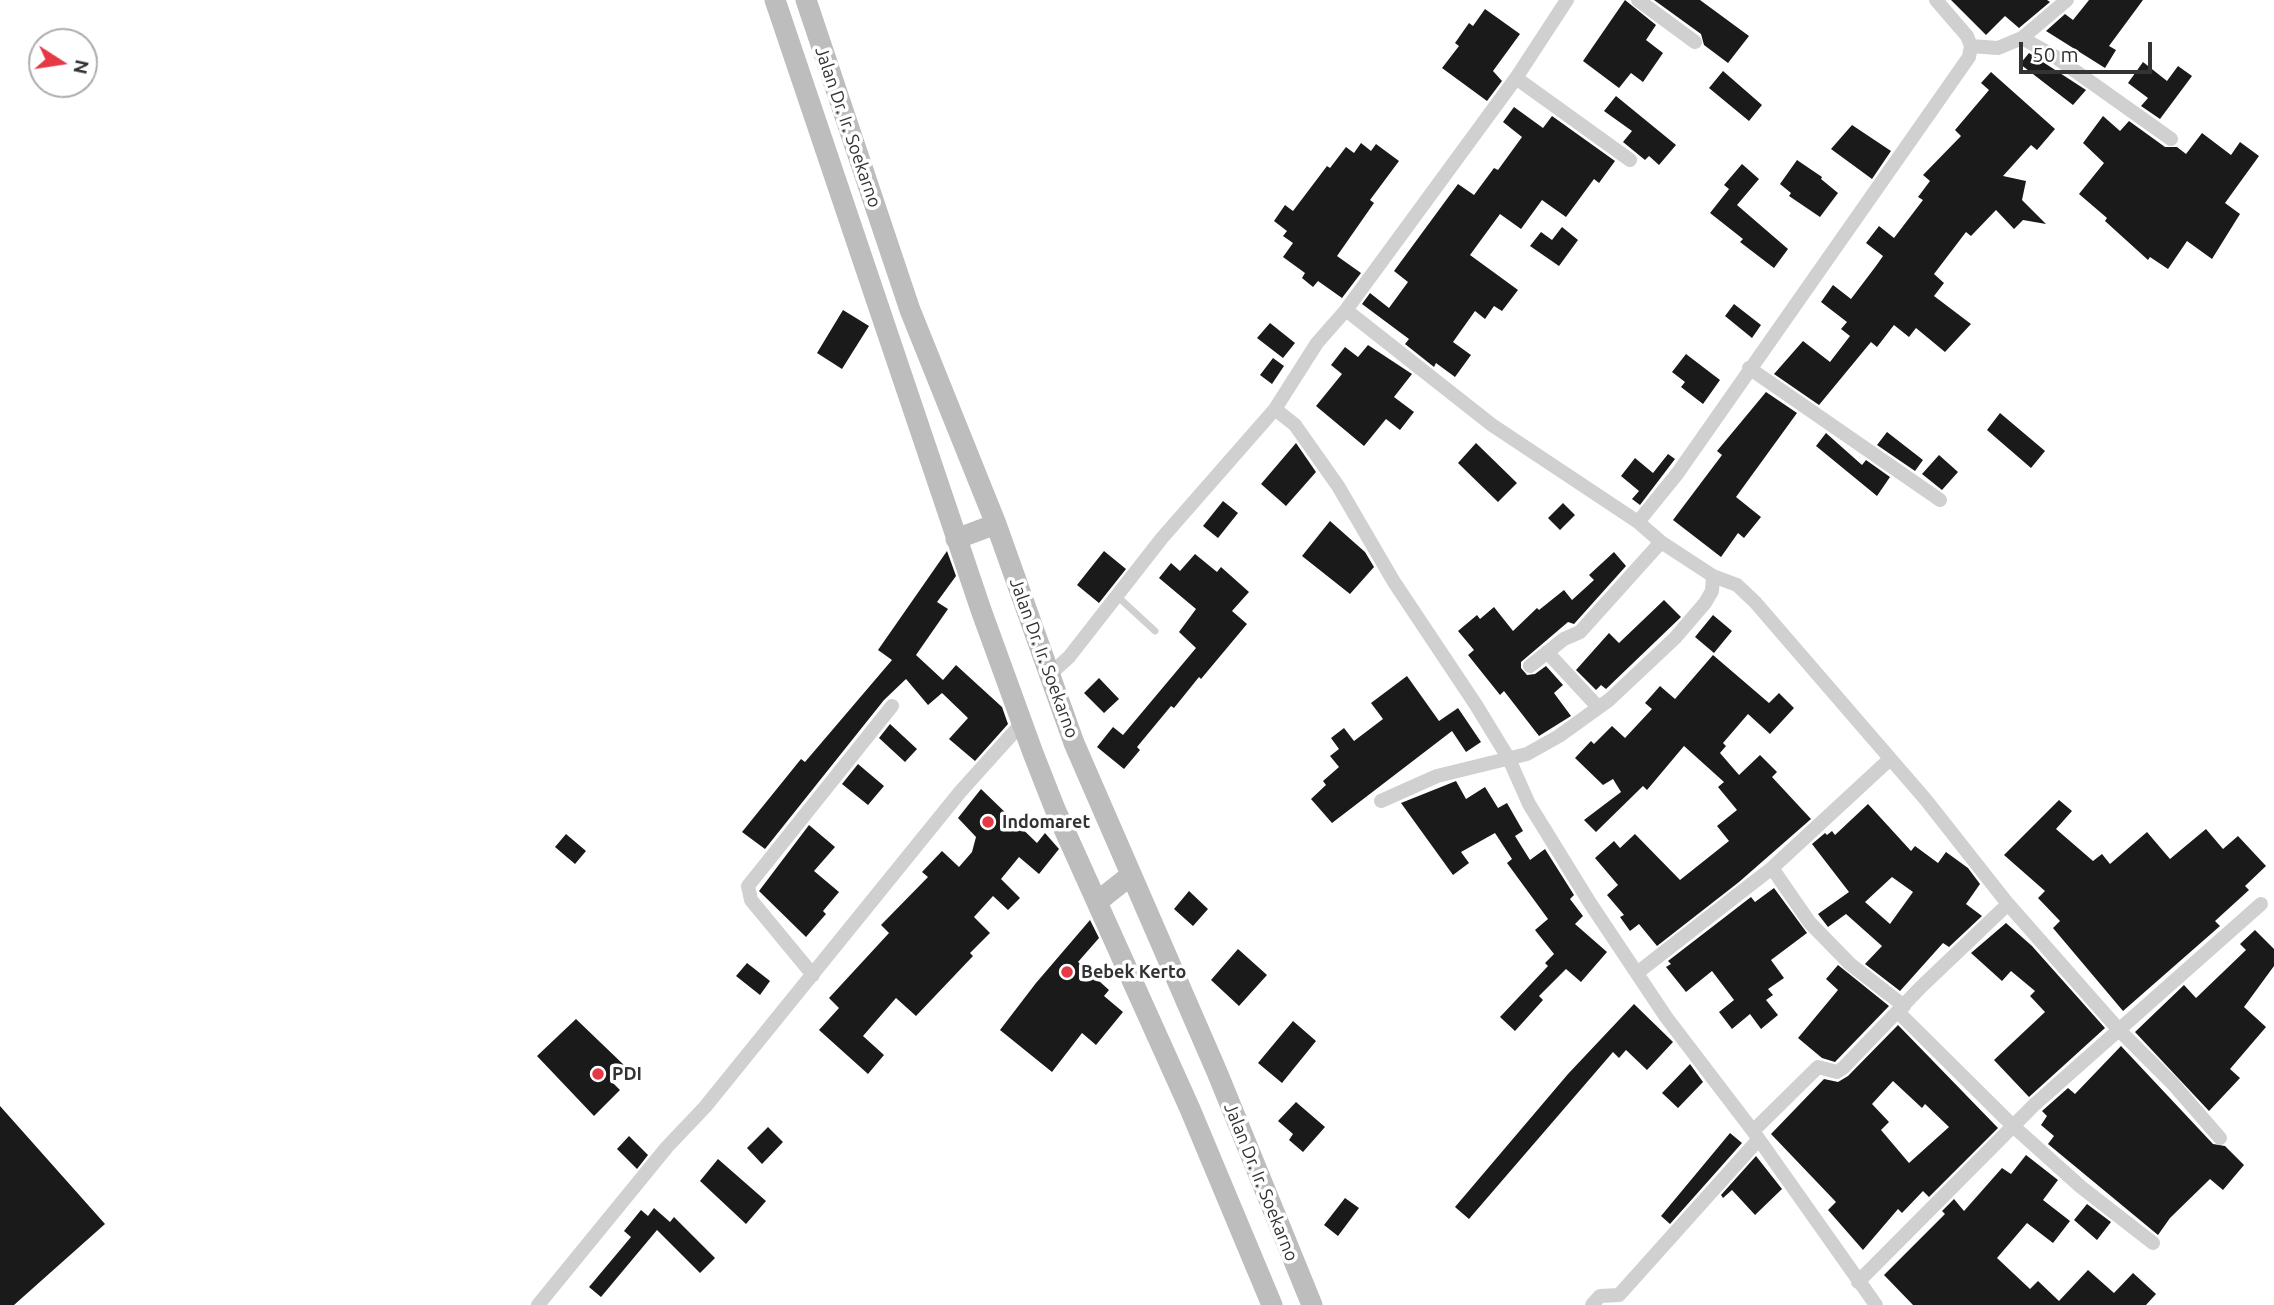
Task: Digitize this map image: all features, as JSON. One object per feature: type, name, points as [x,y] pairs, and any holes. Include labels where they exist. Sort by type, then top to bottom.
[{"type":"main road","name":"Jalan Dr. Ir. Soekarno","points":[[775,0],[956,539],[1055,809],[1190,1109],[1272,1305]]},
{"type":"main road","name":"Jalan Dr. Ir. Soekarno","points":[[806,0],[910,310],[996,524],[1048,676],[1312,1305]]},
{"type":"main road","points":[[956,539],[996,524]]},
{"type":"main road","points":[[1097,902],[1131,875]]},
{"type":"street","points":[[1048,676],[1069,657],[1162,538],[1275,409],[1317,343],[1346,310],[1516,78],[1567,0]]},
{"type":"street","points":[[1637,0],[1695,42]]},
{"type":"street","points":[[1638,522],[1677,474],[1969,57],[1971,46],[1936,0]]},
{"type":"street","points":[[1971,46],[1998,48],[2022,38],[2067,0]]},
{"type":"street","points":[[2022,38],[2054,56],[2171,139]]},
{"type":"street","points":[[1516,78],[1630,160]]},
{"type":"street","points":[[1346,310],[1492,425],[1638,522],[1661,542],[1713,576],[1737,586],[1755,602],[1890,759],[2008,904],[2119,1030],[2173,1084],[2220,1138]]},
{"type":"street","points":[[1749,368],[1940,500]]},
{"type":"street","points":[[1275,409],[1294,425],[1338,486],[1394,582],[1509,759],[1529,804],[1666,1017],[1756,1136],[1876,1305]]},
{"type":"street","points":[[1530,666],[1564,639],[1580,632],[1661,542]]},
{"type":"street","points":[[1381,801],[1437,776],[1485,762],[1527,754],[1559,736],[1598,707],[1675,638],[1705,603],[1712,591],[1713,576]]},
{"type":"street","points":[[1547,652],[1598,707]]},
{"type":"street","points":[[813,975],[751,900],[748,886],[892,706]]},
{"type":"street","points":[[538,1305],[813,975],[951,802],[1023,722]]},
{"type":"street","points":[[1637,973],[1772,868],[1890,759]]},
{"type":"street","points":[[1772,868],[1810,923],[1901,1010],[2013,1126],[2081,1187],[2152,1243]]},
{"type":"street","points":[[1592,1305],[1600,1296],[1619,1295],[1818,1067],[1837,1072],[1843,1068],[2008,904]]},
{"type":"street","points":[[1858,1282],[2013,1126],[2084,1059],[2261,904]]},
{"type":"lane","points":[[1117,596],[1155,631]]},
{"type":"building","points":[[1625,0],[1656,25],[1646,40],[1663,53],[1643,82],[1631,73],[1619,88],[1583,61]]},
{"type":"building","points":[[1654,0],[1700,0],[1749,36],[1728,63],[1704,45],[1701,34]]},
{"type":"building","points":[[1951,0],[2050,2],[2019,28],[2005,16],[1986,35]]},
{"type":"building","points":[[2089,0],[2143,0],[2109,46],[2116,50],[2105,68],[2046,31],[2065,14],[2073,20]]},
{"type":"building","points":[[1485,9],[1520,34],[1493,71],[1502,81],[1487,101],[1442,68],[1459,46],[1455,43],[1469,23],[1473,26]]},
{"type":"building","points":[[2029,53],[2086,90],[2073,105],[2020,64]]},
{"type":"building","points":[[2143,62],[2167,81],[2178,66],[2192,76],[2160,119],[2141,106],[2148,98],[2128,83]]},
{"type":"building","points":[[1723,71],[1762,105],[1749,121],[1709,88]]},
{"type":"building","points":[[1991,72],[2055,129],[2037,150],[2031,145],[2003,176],[2026,181],[2022,200],[2046,224],[2023,220],[2014,229],[1996,210],[1971,236],[1966,232],[1934,274],[1944,283],[1934,296],[1971,324],[1945,352],[1916,328],[1909,337],[1894,325],[1877,347],[1871,342],[1819,405],[1774,374],[1803,341],[1830,362],[1850,336],[1841,329],[1847,322],[1821,302],[1833,285],[1851,299],[1876,266],[1883,256],[1866,243],[1879,226],[1894,238],[1923,200],[1918,197],[1930,181],[1923,175],[1961,136],[1955,130],[1989,90],[1981,83]]},
{"type":"building","points":[[1616,96],[1676,145],[1659,165],[1649,156],[1645,160],[1623,142],[1632,131],[1604,111]]},
{"type":"building","points":[[1514,107],[1543,128],[1552,116],[1615,161],[1599,183],[1594,179],[1566,217],[1542,200],[1521,229],[1500,214],[1470,255],[1518,290],[1502,311],[1494,306],[1485,319],[1475,311],[1453,342],[1471,355],[1455,377],[1436,363],[1434,367],[1405,344],[1409,339],[1362,304],[1370,293],[1389,308],[1408,282],[1394,271],[1458,184],[1474,195],[1494,168],[1498,170],[1522,137],[1503,122]]},
{"type":"building","points":[[2103,116],[2120,131],[2129,121],[2165,147],[2177,147],[2186,154],[2202,133],[2231,155],[2240,142],[2259,156],[2225,203],[2240,214],[2212,259],[2187,241],[2168,269],[2150,257],[2148,260],[2079,194],[2104,163],[2083,143]]},
{"type":"building","points":[[1852,125],[1891,151],[1872,179],[1831,149]]},
{"type":"building","points":[[1361,143],[1371,151],[1376,144],[1399,161],[1370,200],[1374,203],[1337,256],[1361,273],[1342,298],[1318,281],[1313,287],[1302,278],[1305,273],[1283,257],[1293,243],[1283,236],[1287,231],[1274,221],[1285,205],[1293,211],[1327,166],[1330,168],[1346,147],[1354,153]]},
{"type":"building","points":[[1797,160],[1822,177],[1821,179],[1838,193],[1820,217],[1789,196],[1791,193],[1780,184]]},
{"type":"building","points":[[1742,164],[1759,179],[1737,205],[1788,249],[1774,268],[1740,242],[1743,239],[1710,213],[1729,189],[1724,185]]},
{"type":"building","points":[[1562,227],[1578,240],[1559,266],[1530,246],[1541,232],[1552,240]]},
{"type":"building","points":[[1734,304],[1761,325],[1752,338],[1725,316]]},
{"type":"building","points":[[843,310],[869,326],[842,369],[817,353]]},
{"type":"building","points":[[1270,323],[1295,343],[1283,358],[1257,338]]},
{"type":"building","points":[[1368,345],[1412,374],[1394,397],[1414,412],[1400,430],[1386,419],[1364,446],[1316,406],[1342,374],[1331,365],[1345,347],[1358,357]]},
{"type":"building","points":[[1686,354],[1720,380],[1703,404],[1681,387],[1685,382],[1672,372]]},
{"type":"building","points":[[1273,358],[1284,366],[1272,384],[1260,375]]},
{"type":"building","points":[[1766,392],[1797,413],[1736,497],[1761,517],[1744,538],[1738,533],[1721,557],[1673,520],[1722,455],[1717,451]]},
{"type":"building","points":[[2000,413],[2045,451],[2031,468],[1987,430]]},
{"type":"building","points":[[1887,432],[1923,460],[1915,471],[1877,445]]},
{"type":"building","points":[[1826,433],[1862,465],[1866,460],[1890,477],[1877,496],[1816,446]]},
{"type":"building","points":[[1296,443],[1316,472],[1286,506],[1261,484]]},
{"type":"building","points":[[1476,443],[1517,483],[1498,502],[1458,463]]},
{"type":"building","points":[[1668,454],[1675,459],[1640,505],[1632,499],[1639,491],[1621,476],[1635,458],[1653,473]]},
{"type":"building","points":[[1939,455],[1958,472],[1942,490],[1922,474]]},
{"type":"building","points":[[1223,501],[1238,513],[1218,538],[1203,526]]},
{"type":"building","points":[[1563,503],[1575,515],[1560,530],[1548,518]]},
{"type":"building","points":[[1330,521],[1365,552],[1374,567],[1350,594],[1302,556]]},
{"type":"building","points":[[947,551],[956,576],[937,602],[948,609],[916,655],[943,680],[956,665],[1002,707],[1008,724],[975,761],[949,739],[968,718],[942,693],[928,705],[906,679],[884,700],[765,849],[742,832],[801,759],[805,762],[892,660],[878,650]]},
{"type":"building","points":[[1104,551],[1126,569],[1099,603],[1077,585]]},
{"type":"building","points":[[1614,552],[1626,566],[1574,624],[1568,622],[1521,662],[1521,668],[1527,675],[1535,674],[1546,666],[1563,685],[1554,693],[1571,716],[1539,736],[1504,691],[1500,695],[1468,655],[1474,650],[1458,631],[1477,615],[1480,619],[1494,607],[1513,631],[1537,608],[1539,610],[1564,590],[1572,600],[1594,580],[1589,575]]},
{"type":"building","points":[[1195,554],[1217,572],[1221,567],[1249,592],[1232,611],[1247,624],[1201,679],[1199,677],[1174,708],[1171,706],[1137,747],[1140,750],[1124,769],[1097,747],[1113,727],[1123,735],[1196,648],[1179,632],[1196,609],[1159,578],[1171,563],[1180,571]]},
{"type":"building","points":[[1664,600],[1681,617],[1606,689],[1601,685],[1596,690],[1576,670],[1609,633],[1619,643]]},
{"type":"building","points":[[1713,615],[1732,631],[1714,653],[1695,637]]},
{"type":"building","points":[[1713,655],[1769,703],[1779,693],[1794,708],[1770,734],[1748,714],[1723,743],[1726,746],[1720,753],[1739,775],[1760,755],[1777,772],[1772,777],[1811,819],[1739,882],[1657,946],[1639,924],[1630,931],[1620,917],[1624,915],[1607,895],[1618,885],[1595,858],[1614,841],[1620,848],[1635,834],[1680,880],[1729,841],[1717,826],[1737,810],[1718,787],[1724,782],[1684,746],[1647,790],[1643,786],[1596,832],[1584,820],[1621,792],[1613,779],[1603,785],[1575,758],[1591,741],[1594,744],[1612,726],[1625,738],[1652,709],[1645,703],[1660,686],[1675,699]]},
{"type":"building","points":[[1407,676],[1439,721],[1458,708],[1481,742],[1466,752],[1452,731],[1332,823],[1311,799],[1326,785],[1323,781],[1339,767],[1330,756],[1339,749],[1331,738],[1344,728],[1354,741],[1383,719],[1371,703]]},
{"type":"building","points":[[1099,678],[1119,699],[1104,713],[1084,693]]},
{"type":"building","points":[[890,724],[917,749],[905,762],[879,738]]},
{"type":"building","points":[[858,764],[884,786],[868,805],[842,784]]},
{"type":"building","points":[[1456,781],[1466,799],[1485,787],[1498,808],[1507,803],[1523,831],[1515,836],[1530,860],[1545,849],[1574,895],[1570,899],[1583,916],[1575,924],[1607,952],[1581,982],[1566,969],[1539,996],[1543,1000],[1515,1031],[1500,1017],[1548,966],[1545,963],[1554,954],[1535,930],[1548,919],[1507,863],[1512,859],[1495,833],[1461,852],[1469,863],[1453,875],[1401,803]]},
{"type":"building","points":[[981,789],[1037,843],[1045,833],[1059,849],[1039,874],[1019,857],[1001,879],[1020,898],[1008,910],[993,896],[974,917],[990,933],[970,953],[973,956],[916,1016],[896,998],[863,1036],[884,1055],[868,1074],[819,1030],[839,1008],[829,998],[889,933],[881,925],[928,877],[922,872],[942,851],[959,867],[972,852],[976,837],[958,818]]},
{"type":"building","points":[[2059,800],[2072,811],[2056,829],[2093,861],[2102,854],[2110,864],[2147,832],[2170,859],[2206,829],[2223,849],[2238,836],[2266,866],[2245,886],[2249,890],[2215,921],[2220,926],[2123,1011],[2053,928],[2060,921],[2038,898],[2045,891],[2004,855]]},
{"type":"building","points":[[1868,804],[1911,851],[1915,846],[1938,863],[1946,852],[1968,868],[1980,884],[1966,904],[1982,916],[1949,947],[1943,943],[1900,991],[1865,964],[1882,946],[1846,914],[1828,927],[1818,914],[1849,892],[1812,844],[1825,833],[1827,835],[1832,831],[1835,835]],"holes":[[[1892,877],[1913,892],[1890,924],[1865,902]]]},
{"type":"building","points":[[809,825],[835,847],[814,871],[839,892],[823,911],[826,914],[806,937],[759,891]]},
{"type":"building","points":[[566,834],[586,851],[575,864],[555,847]]},
{"type":"building","points":[[1774,888],[1807,933],[1771,960],[1784,978],[1768,989],[1773,995],[1766,1000],[1778,1015],[1761,1029],[1750,1014],[1732,1029],[1719,1012],[1734,1000],[1712,971],[1686,992],[1666,967],[1671,964],[1668,961],[1751,897],[1755,902]]},
{"type":"building","points":[[1189,891],[1208,909],[1193,926],[1174,909]]},
{"type":"building","points":[[1090,920],[1099,938],[1078,962],[1109,990],[1104,996],[1123,1012],[1096,1045],[1082,1033],[1052,1072],[1000,1030]]},
{"type":"building","points":[[2006,923],[2032,946],[2105,1028],[2029,1097],[1994,1060],[2045,1012],[2030,996],[2035,991],[2011,971],[2002,981],[1971,953]]},
{"type":"building","points":[[2255,930],[2274,949],[2274,966],[2244,1007],[2266,1027],[2230,1069],[2240,1078],[2209,1111],[2135,1032],[2184,985],[2196,998],[2246,950],[2240,944]]},
{"type":"building","points":[[1238,949],[1267,975],[1239,1006],[1211,980]]},
{"type":"building","points":[[747,963],[770,981],[760,995],[736,976]]},
{"type":"building","points":[[1838,965],[1889,1006],[1835,1062],[1822,1058],[1798,1038],[1838,990],[1826,979]]},
{"type":"building","points":[[1634,1004],[1673,1042],[1647,1070],[1626,1050],[1619,1058],[1613,1052],[1469,1219],[1455,1207],[1568,1074]]},
{"type":"building","points":[[576,1019],[626,1067],[611,1081],[620,1090],[594,1116],[537,1056]]},
{"type":"building","points":[[1293,1021],[1316,1041],[1282,1083],[1258,1063]]},
{"type":"building","points":[[1898,1025],[1998,1128],[1929,1197],[1923,1191],[1902,1213],[1898,1209],[1863,1250],[1828,1210],[1836,1202],[1771,1134],[1824,1079],[1838,1082],[1848,1076]],"holes":[[[1893,1081],[1922,1108],[1925,1104],[1949,1127],[1909,1163],[1881,1130],[1889,1122],[1872,1104]]]},
{"type":"building","points":[[2121,1046],[2213,1144],[2225,1146],[2244,1165],[2223,1190],[2210,1179],[2170,1218],[2158,1235],[2048,1144],[2054,1136],[2041,1125],[2047,1116],[2042,1111],[2068,1088],[2075,1094]]},
{"type":"building","points":[[1690,1064],[1703,1082],[1678,1108],[1662,1093]]},
{"type":"building","points":[[1296,1102],[1325,1127],[1303,1152],[1289,1140],[1293,1134],[1278,1121]]},
{"type":"building","points":[[0,1106],[105,1224],[14,1305],[0,1305]]},
{"type":"building","points":[[768,1127],[783,1142],[762,1164],[747,1148]]},
{"type":"building","points":[[1730,1133],[1742,1143],[1670,1224],[1661,1216]]},
{"type":"building","points":[[629,1136],[648,1155],[637,1169],[617,1149]]},
{"type":"building","points":[[2026,1155],[2058,1180],[2043,1200],[2070,1221],[2053,1243],[2027,1223],[1997,1258],[2030,1289],[2038,1281],[2059,1301],[2088,1270],[2114,1293],[2133,1273],[2156,1294],[2146,1305],[1913,1305],[1884,1275],[1945,1214],[1942,1211],[1954,1199],[1964,1211],[2002,1168],[2011,1174]]},
{"type":"building","points":[[1756,1156],[1782,1189],[1755,1215],[1732,1190],[1723,1198],[1721,1195]]},
{"type":"building","points":[[718,1159],[766,1201],[746,1224],[700,1181]]},
{"type":"building","points":[[1345,1198],[1359,1208],[1338,1236],[1324,1225]]},
{"type":"building","points":[[2087,1204],[2111,1222],[2097,1240],[2074,1220]]},
{"type":"building","points":[[654,1208],[670,1222],[674,1217],[715,1258],[700,1273],[657,1230],[601,1297],[589,1287],[631,1237],[624,1231],[641,1210],[648,1216]]},
{"type":"place","name":"Indomaret","points":[[988,822]]},
{"type":"place","name":"Bebek Kerto","points":[[1067,972]]},
{"type":"place","name":"PDI","points":[[598,1074]]}]
